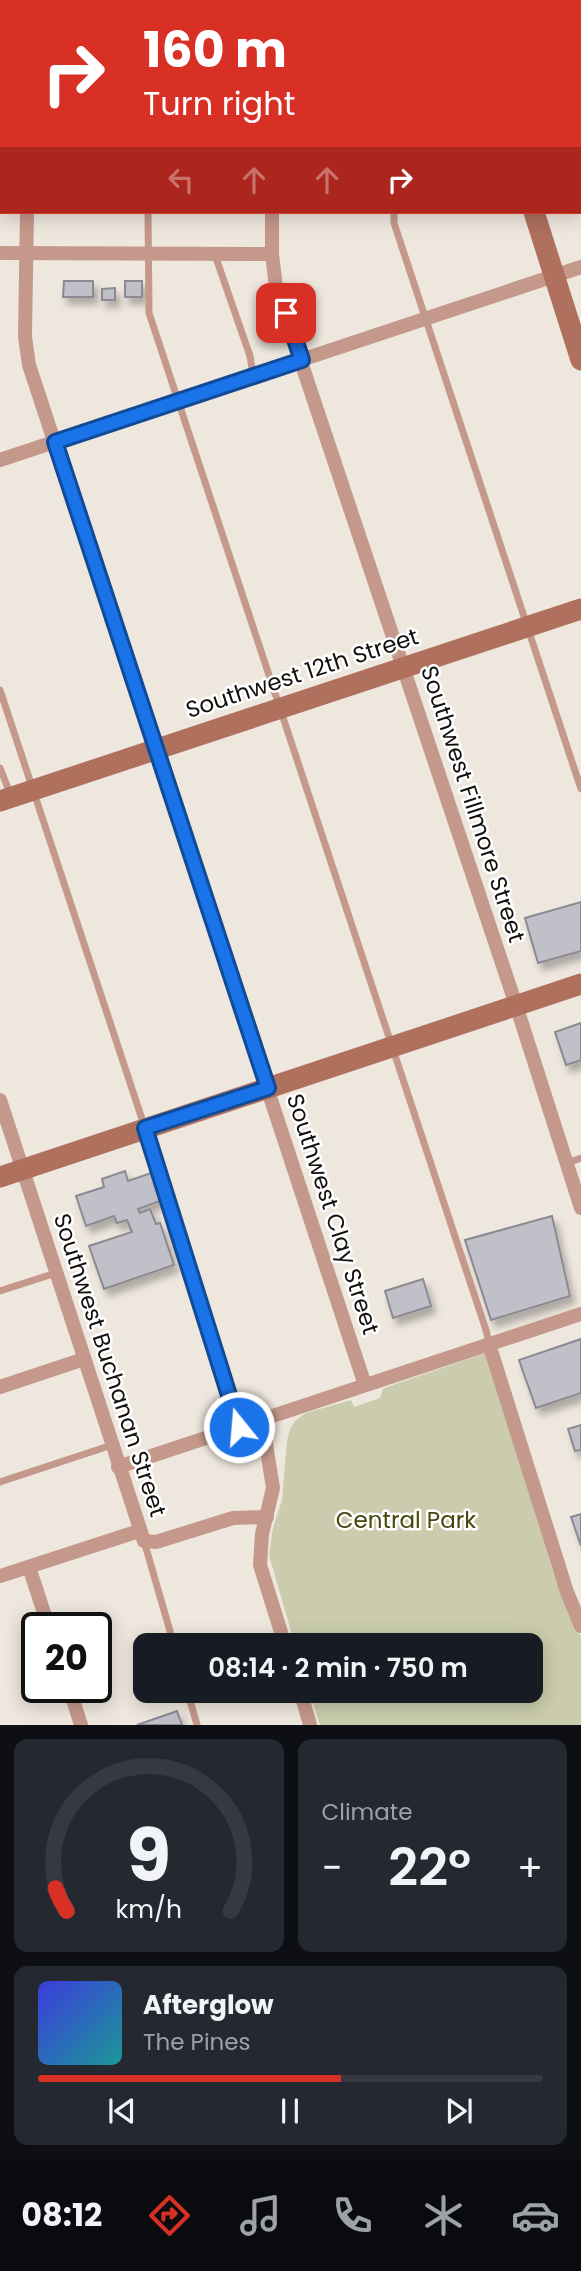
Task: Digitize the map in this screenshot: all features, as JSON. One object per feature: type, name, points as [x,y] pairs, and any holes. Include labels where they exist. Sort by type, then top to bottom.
[{"type":"main road","points":[[535,214],[581,360]]},
{"type":"main road","name":"Southwest 12th Street","points":[[6,799],[581,609]]},
{"type":"main road","points":[[0,1177],[581,984]]},
{"type":"street","name":"Southwest Clay Street","points":[[27,214],[27,352],[365,1385]]},
{"type":"street","name":"Southwest Fillmore Street","points":[[272,214],[272,254],[276,287],[516,1005],[581,1208]]},
{"type":"street","points":[[0,253],[272,254]]},
{"type":"street","points":[[0,460],[581,267]]},
{"type":"street","name":"Southwest Buchanan Street","points":[[0,1100],[141,1536]]},
{"type":"street","points":[[118,1466],[581,1314]]},
{"type":"street","points":[[488,1344],[566,1592],[581,1626]]},
{"type":"street","points":[[0,1387],[84,1359]]},
{"type":"street","points":[[262,1419],[273,1488],[262,1534],[260,1565],[281,1633]]},
{"type":"street","points":[[0,1576],[141,1536],[156,1542],[233,1518],[267,1517]]},
{"type":"street","points":[[29,1567],[44,1612]]},
{"type":"street","points":[[74,1703],[81,1725]]},
{"type":"street","points":[[304,1703],[310,1725]]},
{"type":"lane","points":[[148,214],[149,313],[488,1344]]},
{"type":"lane","points":[[394,214],[394,223],[581,789]]},
{"type":"lane","points":[[215,254],[250,356],[253,375]]},
{"type":"lane","points":[[0,690],[145,1128],[239,1427]]},
{"type":"lane","points":[[0,768],[6,799]]},
{"type":"lane","points":[[566,1163],[581,1158]]},
{"type":"lane","points":[[0,1291],[56,1273]]},
{"type":"lane","points":[[0,1482],[112,1445]]},
{"type":"lane","name":"Southwest Buchanan Street","points":[[141,1536],[170,1633]]},
{"type":"lane","points":[[191,1703],[197,1725]]},
{"type":"green space","name":"Central Park","points":[[486,1353],[552,1569],[571,1619],[581,1637],[581,1725],[320,1725],[313,1703],[543,1703],[543,1633],[292,1633],[269,1555],[273,1528],[282,1500],[290,1429],[295,1421],[306,1413],[351,1400],[354,1407],[380,1398],[383,1389]]},
{"type":"building","points":[[64,281],[93,281],[93,297],[63,297]]},
{"type":"building","points":[[125,281],[142,281],[142,297],[125,297]]},
{"type":"building","points":[[115,288],[115,300],[102,300],[102,289]]},
{"type":"building","points":[[581,902],[581,951],[538,963],[525,918]]},
{"type":"building","points":[[581,1023],[581,1060],[566,1065],[555,1032]]},
{"type":"building","points":[[125,1171],[128,1181],[151,1173],[160,1201],[138,1209],[140,1213],[150,1209],[156,1224],[160,1223],[174,1265],[104,1289],[89,1246],[132,1232],[127,1220],[117,1223],[114,1216],[86,1226],[76,1196],[104,1187],[102,1179]]},
{"type":"building","points":[[552,1216],[570,1296],[491,1320],[465,1240]]},
{"type":"building","points":[[423,1279],[431,1306],[393,1318],[385,1291]]},
{"type":"building","points":[[581,1339],[581,1393],[536,1408],[519,1360]]},
{"type":"building","points":[[581,1425],[581,1450],[575,1451],[568,1429]]},
{"type":"building","points":[[581,1514],[581,1546],[571,1517]]},
{"type":"building","points":[[177,1711],[182,1725],[137,1725]]},
{"type":"route","points":[[239,1427],[145,1128],[268,1088],[55,442],[302,360],[286,313]]}]
